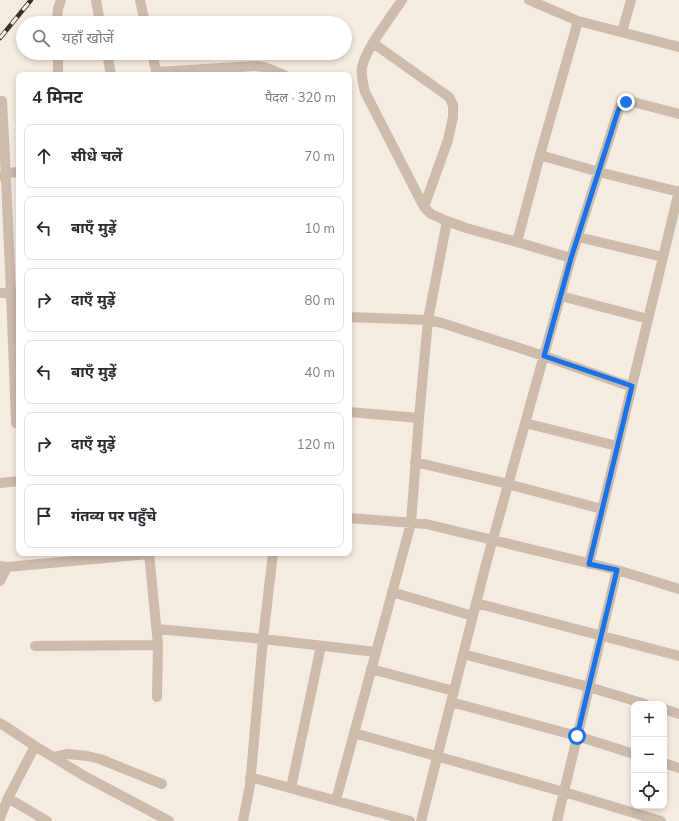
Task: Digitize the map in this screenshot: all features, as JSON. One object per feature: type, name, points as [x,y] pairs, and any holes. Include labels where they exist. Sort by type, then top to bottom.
[{"type":"street","points":[[58,16],[58,9],[62,0]]},
{"type":"street","points":[[96,0],[99,16]]},
{"type":"street","points":[[140,0],[143,16]]},
{"type":"street","points":[[402,0],[373,43],[365,58],[362,67],[362,76],[364,92],[424,207],[431,214],[466,228],[571,258]]},
{"type":"street","points":[[529,0],[578,21],[679,47]]},
{"type":"street","points":[[622,32],[630,0]]},
{"type":"street","points":[[517,242],[540,154],[578,21]]},
{"type":"street","points":[[373,43],[446,94],[453,105],[453,117],[448,140],[424,207]]},
{"type":"street","points":[[58,60],[58,72]]},
{"type":"street","points":[[109,60],[111,72]]},
{"type":"street","points":[[153,60],[156,72]]},
{"type":"street","points":[[170,72],[255,66],[265,67],[277,72]]},
{"type":"street","points":[[2,100],[3,176],[15,292],[16,423]]},
{"type":"street","points":[[421,821],[492,540],[571,258],[618,111],[621,105],[626,102],[633,102],[679,114]]},
{"type":"street","points":[[540,154],[599,172],[679,192],[589,564]]},
{"type":"street","points":[[3,176],[16,173]]},
{"type":"street","points":[[336,800],[411,523],[428,320],[447,221]]},
{"type":"street","points":[[578,237],[663,258]]},
{"type":"street","points":[[0,293],[15,292]]},
{"type":"street","points":[[561,296],[648,319]]},
{"type":"street","points":[[352,316],[428,320],[442,323],[632,386]]},
{"type":"street","points":[[352,412],[419,418]]},
{"type":"street","points":[[525,423],[617,446]]},
{"type":"street","points":[[415,462],[508,484],[602,509]]},
{"type":"street","points":[[0,482],[16,481]]},
{"type":"street","points":[[352,518],[426,524],[617,570],[679,589]]},
{"type":"street","points":[[0,581],[3,566],[125,556]]},
{"type":"street","points":[[149,556],[158,644],[156,696]]},
{"type":"street","points":[[243,821],[250,777],[273,556]]},
{"type":"street","points":[[557,821],[617,570]]},
{"type":"street","points":[[392,592],[472,616]]},
{"type":"street","points":[[476,603],[679,656]]},
{"type":"street","points":[[157,630],[263,639],[376,652]]},
{"type":"street","points":[[35,646],[158,644]]},
{"type":"street","points":[[291,788],[321,646]]},
{"type":"street","points":[[463,654],[634,701]]},
{"type":"street","points":[[371,669],[454,691]]},
{"type":"street","points":[[451,702],[577,736],[631,753]]},
{"type":"street","points":[[667,710],[679,714]]},
{"type":"street","points":[[0,723],[86,777],[169,821]]},
{"type":"street","points":[[354,733],[661,821]]},
{"type":"street","points":[[0,818],[8,798],[35,746]]},
{"type":"street","points":[[53,757],[68,754],[100,759],[162,784]]},
{"type":"street","points":[[667,765],[679,768]]},
{"type":"street","points":[[250,777],[410,821]]},
{"type":"street","points":[[8,798],[47,821]]},
{"type":"railway","points":[[18,16],[31,0]]},
{"type":"railway","points":[[0,38],[16,18]]},
{"type":"route","points":[[577,736],[617,570],[589,564],[632,386],[544,356],[571,258],[618,111],[621,105],[626,102]]}]
